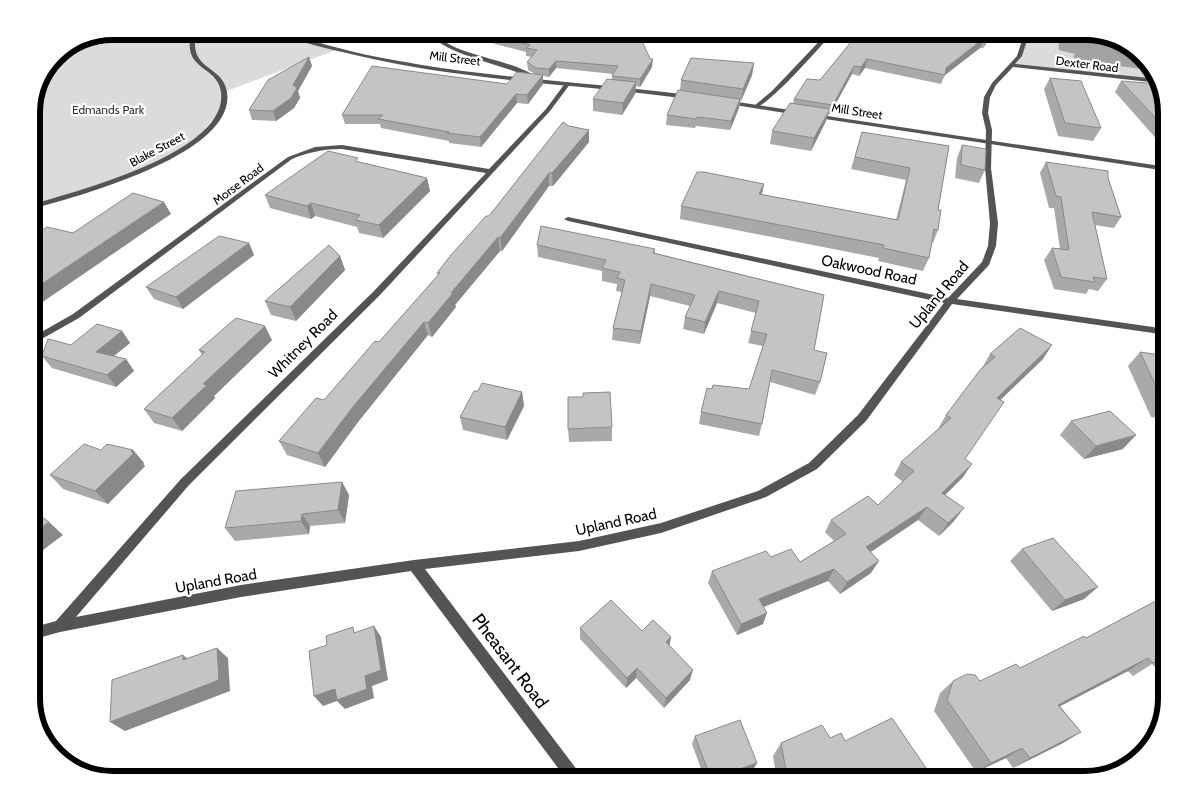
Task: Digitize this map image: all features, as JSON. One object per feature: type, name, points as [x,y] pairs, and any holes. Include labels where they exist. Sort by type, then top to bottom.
[{"type":"street","name":"Blake Street","points":[[40,204],[93,189],[140,172],[178,152],[210,128],[221,112],[224,95],[217,80],[202,68],[196,59],[192,45],[193,40]]},
{"type":"street","name":"Mill Street","points":[[305,40],[336,50],[397,62],[697,98]]},
{"type":"street","points":[[438,40],[524,72],[536,79]]},
{"type":"street","points":[[756,107],[774,92],[823,40]]},
{"type":"street","name":"Upland Road","points":[[40,632],[60,626],[241,592],[414,565],[579,546],[662,528],[762,494],[813,466],[862,418],[950,301],[986,263],[992,246],[992,199],[988,168],[989,130],[985,112],[987,97],[994,84],[1013,64],[1026,40]]},
{"type":"street","name":"Dexter Road","points":[[1013,64],[1150,80]]},
{"type":"street","name":"Whitney Road","points":[[60,626],[185,482],[377,293],[488,171],[548,110],[568,83]]},
{"type":"street","name":"Mill Street","points":[[716,101],[989,144],[1158,168]]},
{"type":"street","name":"Morse Road","points":[[40,337],[76,316],[290,158],[311,149],[325,146],[342,147],[488,171]]},
{"type":"street","name":"Oakwood Road","points":[[568,219],[950,301],[1158,331]]},
{"type":"street","name":"Pheasant Road","points":[[414,565],[569,771]]},
{"type":"green space","name":"Edmands Park","points":[[113,40],[305,40],[336,50],[224,92],[223,108],[195,141],[140,172],[40,204],[41,99],[52,72],[72,52],[99,41]]},
{"type":"green space","points":[[1024,40],[1099,41],[1126,52],[1137,61],[1150,80],[1013,65]]},
{"type":"shaded area","points":[[1058,40],[1099,41],[1126,52],[1143,69],[1078,60],[1073,57],[1075,54],[1059,50]]},
{"type":"building","points":[[510,40],[642,40],[650,59],[653,59],[640,79],[612,76],[618,66],[556,61],[549,69],[536,68],[527,62],[537,50],[526,48],[530,45]]},
{"type":"building","points":[[853,40],[982,40],[946,68],[945,75],[867,59],[861,67],[854,66],[833,105],[794,99],[807,79],[820,80]]},
{"type":"building","points":[[309,57],[293,85],[297,88],[291,98],[273,111],[249,110],[268,80]]},
{"type":"building","points":[[691,58],[754,63],[743,89],[681,80]]},
{"type":"building","points":[[372,66],[507,84],[517,72],[543,75],[527,95],[516,94],[480,137],[447,133],[449,132],[378,119],[383,115],[342,115]]},
{"type":"building","points":[[1050,78],[1081,81],[1101,128],[1065,123]]},
{"type":"building","points":[[607,79],[636,82],[623,103],[593,99]]},
{"type":"building","points":[[1121,81],[1151,83],[1156,94],[1158,120]]},
{"type":"building","points":[[678,90],[740,99],[731,121],[667,115]]},
{"type":"building","points":[[790,103],[830,109],[814,138],[772,131]]},
{"type":"building","points":[[563,122],[569,126],[589,130],[552,173],[549,173],[500,238],[498,237],[428,323],[424,322],[352,408],[318,453],[279,441],[316,398],[324,400],[375,341],[379,342],[440,273],[437,273],[451,255],[486,216],[489,216]]},
{"type":"building","points":[[862,132],[949,146],[938,210],[941,210],[938,230],[934,229],[929,258],[883,248],[884,245],[681,206],[697,172],[704,172],[764,184],[759,194],[898,220],[910,168],[855,157]]},
{"type":"building","points":[[962,145],[986,149],[985,170],[961,165]]},
{"type":"building","points":[[328,151],[358,158],[355,161],[427,178],[379,225],[355,220],[360,215],[311,203],[307,206],[265,195]]},
{"type":"building","points":[[1046,162],[1108,171],[1108,178],[1121,217],[1092,212],[1107,279],[1093,277],[1095,282],[1061,277],[1052,248],[1069,250],[1061,197],[1056,196]]},
{"type":"building","points":[[133,193],[164,202],[40,285],[40,231],[47,227],[73,233]]},
{"type":"building","points":[[541,226],[655,249],[653,253],[824,295],[814,350],[827,353],[820,382],[772,370],[762,424],[701,412],[707,388],[712,389],[713,385],[749,389],[767,334],[751,331],[759,301],[719,291],[705,322],[685,317],[695,295],[651,284],[641,331],[613,328],[625,280],[617,278],[620,272],[602,268],[606,260],[537,245]]},
{"type":"building","points":[[219,236],[249,243],[176,297],[146,287]]},
{"type":"building","points":[[329,245],[340,256],[290,307],[265,301]]},
{"type":"building","points":[[236,318],[265,326],[203,384],[207,385],[172,418],[144,409],[205,352],[199,350]]},
{"type":"building","points":[[97,324],[122,331],[96,352],[126,359],[107,375],[42,356],[48,339],[71,345]]},
{"type":"building","points":[[1020,328],[1052,345],[997,398],[1004,402],[965,459],[972,464],[942,493],[964,508],[948,523],[927,507],[866,547],[879,561],[847,582],[834,569],[759,599],[767,613],[741,624],[712,571],[766,551],[771,557],[791,549],[800,562],[846,534],[831,520],[868,496],[878,505],[914,471],[901,462],[951,418],[946,415],[980,370],[995,357],[990,354]]},
{"type":"building","points":[[1140,352],[1158,355],[1158,390]]},
{"type":"building","points":[[482,383],[522,392],[505,427],[460,417],[474,391],[478,391]]},
{"type":"building","points":[[610,392],[612,427],[568,429],[568,397],[583,397],[583,393]]},
{"type":"building","points":[[1110,411],[1136,435],[1096,446],[1071,421]]},
{"type":"building","points":[[84,444],[101,450],[107,444],[133,450],[131,452],[134,453],[95,491],[50,475]]},
{"type":"building","points":[[342,482],[338,510],[302,514],[301,521],[225,528],[236,491]]},
{"type":"building","points":[[40,516],[49,522],[40,528]]},
{"type":"building","points":[[1053,538],[1098,587],[1065,600],[1022,549]]},
{"type":"building","points":[[611,600],[642,631],[653,620],[671,637],[666,642],[693,670],[666,698],[637,668],[627,678],[580,628]]},
{"type":"building","points":[[1158,600],[1158,660],[1153,663],[1148,658],[1058,705],[1081,732],[1030,758],[1022,748],[991,763],[947,700],[953,681],[967,674],[975,675],[980,681],[1016,664],[1020,668],[1084,636],[1086,638]]},
{"type":"building","points":[[374,626],[381,670],[365,676],[367,689],[337,700],[335,689],[314,696],[309,651],[327,645],[326,636],[353,627],[354,633]]},
{"type":"building","points":[[217,648],[219,680],[110,722],[112,680],[183,655],[183,660]]},
{"type":"building","points":[[892,718],[926,768],[920,771],[786,771],[781,743],[822,725],[830,738],[841,733],[845,741]]},
{"type":"building","points":[[740,720],[757,763],[734,771],[708,771],[695,736]]}]
